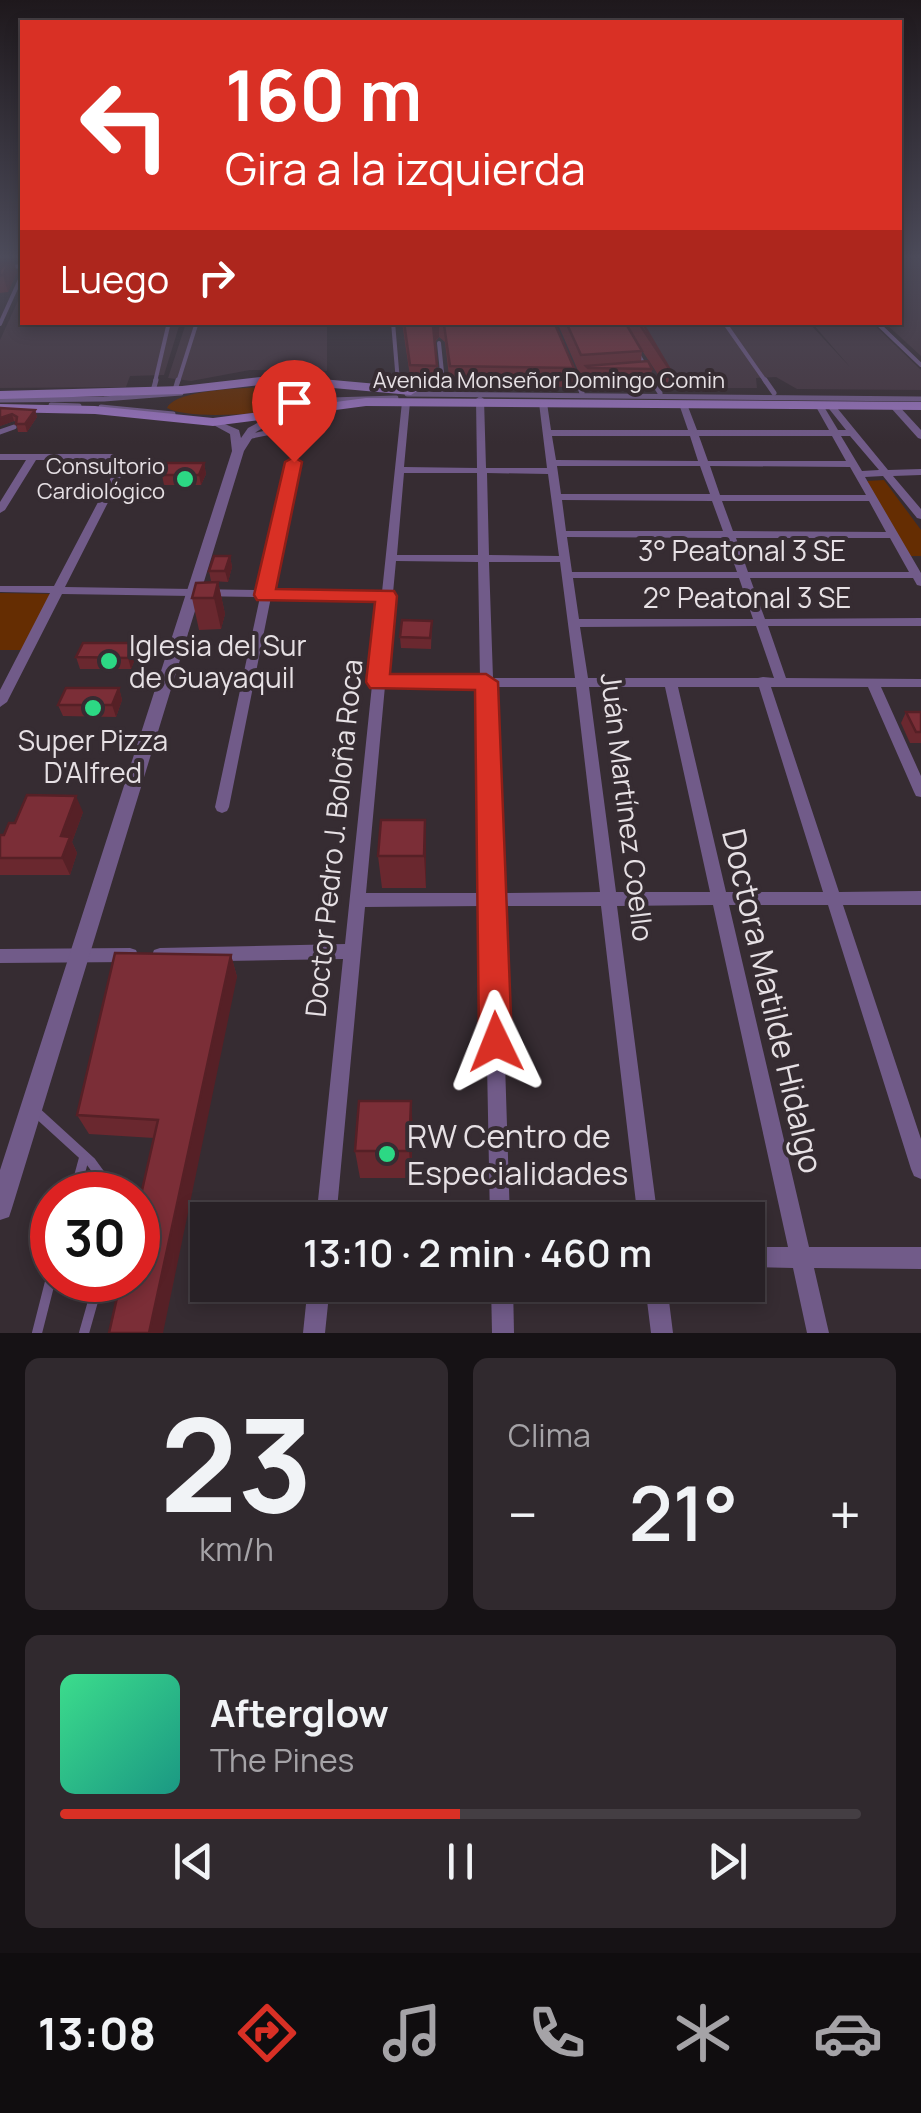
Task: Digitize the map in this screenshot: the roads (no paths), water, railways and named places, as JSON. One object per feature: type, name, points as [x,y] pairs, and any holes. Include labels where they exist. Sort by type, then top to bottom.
[{"type":"main road","name":"Avenida Monseñor Domingo Comin","points":[[0,402],[175,392],[261,379],[402,396],[543,403],[894,406],[921,401]]},
{"type":"main road","points":[[314,410],[328,389]]},
{"type":"main road","points":[[164,415],[160,404],[175,392]]},
{"type":"main road","name":"Avenida Monseñor Domingo Comin","points":[[0,402],[24,412],[164,415],[214,422],[275,423],[314,410],[444,392],[774,393],[921,401]]},
{"type":"street","name":"Doctor Pedro J. Boloña Roca","points":[[328,1202],[399,470],[402,396]]},
{"type":"street","points":[[479,400],[500,1202]]},
{"type":"street","name":"Juán Martínez Coello","points":[[543,403],[582,682],[646,1202]]},
{"type":"street","points":[[683,404],[760,621],[772,681],[833,900],[921,1169]]},
{"type":"street","points":[[824,405],[854,433],[921,516]]},
{"type":"street","points":[[824,405],[835,434],[872,498],[915,562],[919,579]]},
{"type":"street","points":[[894,406],[921,436]]},
{"type":"street","points":[[214,422],[235,432],[238,451]]},
{"type":"street","points":[[0,1208],[238,451],[245,438],[275,423]]},
{"type":"street","points":[[547,434],[854,433]]},
{"type":"street","points":[[0,457],[113,457],[121,460],[122,465],[0,702]]},
{"type":"street","points":[[0,510],[34,457]]},
{"type":"street","points":[[222,807],[294,462]]},
{"type":"street","points":[[399,470],[704,464],[921,472]]},
{"type":"street","points":[[556,497],[872,498]]},
{"type":"street","points":[[562,534],[893,534]]},
{"type":"street","points":[[390,558],[565,560]]},
{"type":"street","name":"3° Peatonal 3 SE","points":[[567,575],[919,579]]},
{"type":"street","points":[[0,589],[386,596]]},
{"type":"street","name":"2° Peatonal 3 SE","points":[[574,622],[921,622]]},
{"type":"street","points":[[378,682],[921,683]]},
{"type":"street","name":"Doctora Matilde Hidalgo","points":[[670,682],[818,1333]]},
{"type":"street","points":[[872,682],[921,792]]},
{"type":"street","points":[[357,900],[921,898]]},
{"type":"street","points":[[0,956],[352,951]]},
{"type":"street","points":[[765,1256],[921,1258]]},
{"type":"street","points":[[314,1333],[317,1302]]},
{"type":"street","points":[[502,1302],[503,1333]]},
{"type":"street","points":[[658,1302],[662,1333]]},
{"type":"lane","points":[[152,391],[168,325]]},
{"type":"lane","points":[[175,392],[196,325]]},
{"type":"lane","points":[[393,325],[402,396]]},
{"type":"lane","points":[[726,325],[774,393]]},
{"type":"lane","points":[[879,325],[921,365]]},
{"type":"lane","points":[[439,343],[444,392]]},
{"type":"lane","points":[[637,352],[660,393]]},
{"type":"lane","points":[[566,356],[582,393]]},
{"type":"lane","points":[[632,375],[650,374]]},
{"type":"lane","name":"Avenida Monseñor Domingo Comin","points":[[0,402],[228,418],[328,389],[406,394],[921,401]]},
{"type":"lane","name":"Avenida Monseñor Domingo Comin","points":[[328,389],[479,400],[921,401]]},
{"type":"lane","name":"Avenida Monseñor Domingo Comin","points":[[0,402],[175,392]]},
{"type":"lane","points":[[275,423],[289,423]]},
{"type":"lane","points":[[0,432],[14,427]]},
{"type":"lane","points":[[32,1108],[98,1172]]},
{"type":"lane","points":[[80,1172],[84,1158]]},
{"type":"lane","points":[[37,1333],[45,1302]]},
{"type":"lane","points":[[84,1333],[93,1302]]},
{"type":"place","name":"Consultorio Cardiológico","points":[[185,479]]},
{"type":"place","name":"Iglesia del Sur de Guayaquil","points":[[109,661]]},
{"type":"place","name":"Super Pizza D'Alfred","points":[[93,708]]},
{"type":"place","name":"RW Centro de Especialidades","points":[[387,1154]]}]
